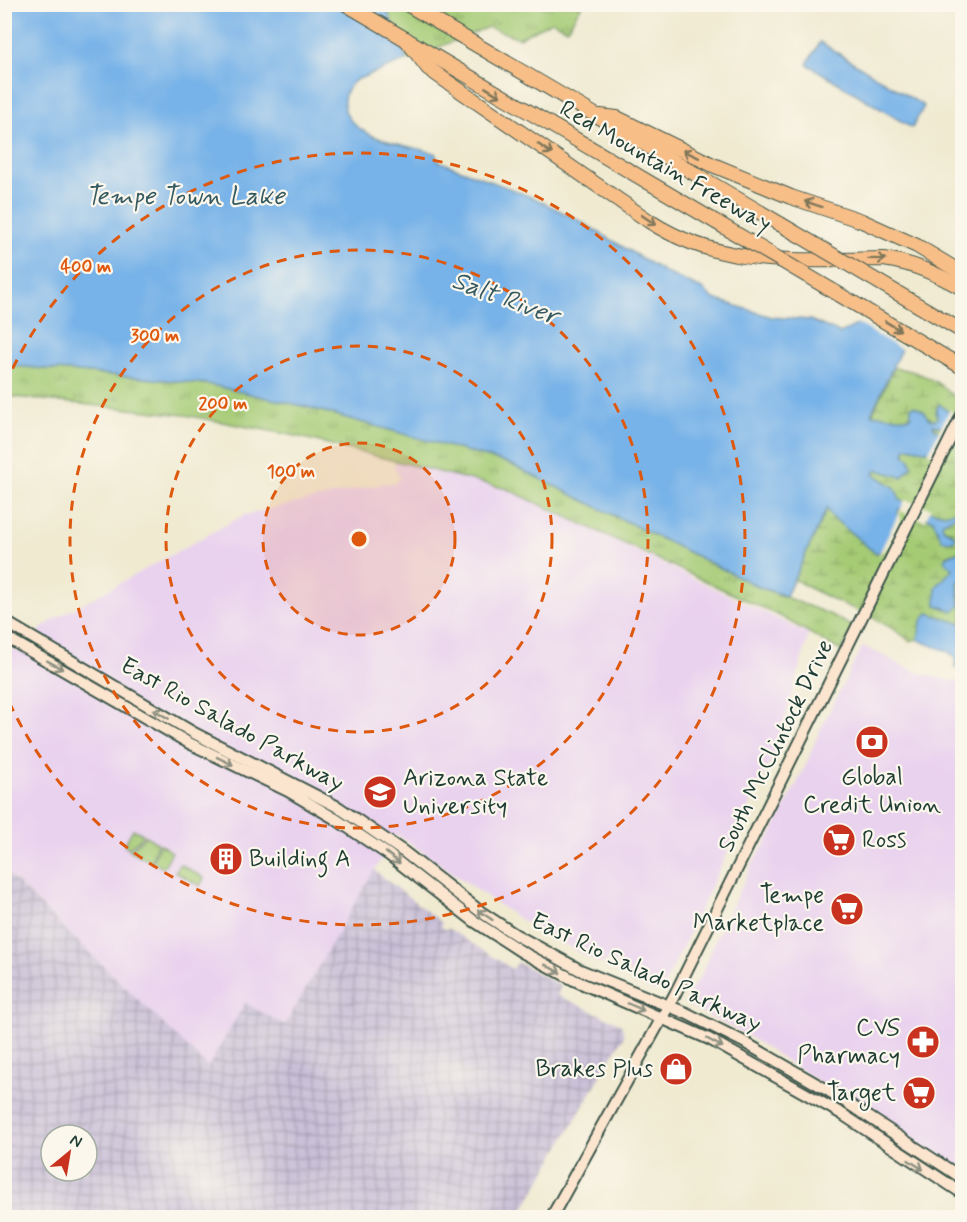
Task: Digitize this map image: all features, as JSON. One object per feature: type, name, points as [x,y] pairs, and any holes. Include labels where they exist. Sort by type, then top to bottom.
[{"type":"highway","name":"Red Mountain Freeway","points":[[346,4],[963,367]]},
{"type":"highway","name":"Red Mountain Freeway","points":[[407,4],[963,331]]},
{"type":"highway","points":[[405,39],[428,68],[649,221],[683,241],[742,258],[884,259],[905,262],[931,271],[963,288]]},
{"type":"highway","points":[[593,115],[617,118],[713,165],[791,197],[862,221],[917,246],[963,273]]},
{"type":"main road","name":"South McClintock Drive","points":[[551,1218],[669,1006],[963,415]]},
{"type":"main road","name":"East Rio Salado Parkway","points":[[4,621],[177,723],[338,807],[404,852],[481,912],[516,935],[580,970],[669,1006],[741,1041],[829,1091],[963,1178]]},
{"type":"main road","name":"East Rio Salado Parkway","points":[[4,636],[189,743],[312,805],[386,852],[474,921],[522,952],[574,980],[709,1039],[800,1089],[963,1193]]},
{"type":"shaded area","name":"Arizona State University","points":[[396,461],[507,489],[809,634],[776,750],[662,990],[654,992],[632,979],[634,975],[609,960],[600,964],[518,918],[396,834],[285,1025],[208,1068],[5,870],[4,644],[21,653],[42,628],[53,620],[244,515],[386,483],[395,484],[400,477],[394,468]]},
{"type":"shaded area","name":"Tempe Marketplace","points":[[863,646],[919,673],[962,683],[962,1169],[942,1161],[745,1034],[690,1007],[687,1003],[687,995],[701,976],[712,947],[754,861],[772,833],[805,767],[820,730]]},
{"type":"shaded area","points":[[4,870],[208,1067],[245,1003],[285,1025],[374,870],[442,923],[441,926],[446,930],[448,928],[512,969],[517,962],[561,986],[557,995],[621,1024],[624,1036],[519,1217],[5,1217]]},
{"type":"green space","points":[[385,5],[582,5],[567,29],[552,21],[519,38],[488,27],[407,60]]},
{"type":"green space","points":[[4,365],[207,384],[307,407],[508,463],[759,587],[829,614],[853,627],[841,651],[780,616],[507,489],[296,436],[185,415],[5,396]]},
{"type":"green space","points":[[894,368],[904,369],[931,379],[960,403],[954,439],[962,445],[962,509],[945,514],[913,507],[900,500],[895,488],[874,474],[877,470],[902,477],[906,470],[905,449],[908,447],[935,452],[933,425],[946,427],[936,411],[939,416],[935,420],[911,410],[913,414],[906,418],[872,415]]},
{"type":"green space","points":[[828,507],[831,516],[874,552],[899,527],[897,514],[900,507],[933,520],[937,527],[954,532],[943,528],[942,523],[953,517],[962,518],[962,550],[946,556],[953,569],[936,587],[936,605],[952,611],[958,582],[962,577],[962,624],[928,613],[921,623],[918,639],[910,641],[868,615],[794,579]]},
{"type":"green space","points":[[133,829],[144,835],[129,848],[124,845]]},
{"type":"green space","points":[[146,836],[157,843],[151,862],[130,850]]},
{"type":"green space","points":[[159,844],[172,852],[163,868],[153,862]]},
{"type":"green space","points":[[180,864],[204,878],[200,886],[175,872]]},
{"type":"water","name":"Tempe Town Lake","points":[[16,4],[385,5],[407,60],[356,80],[348,88],[344,97],[344,105],[348,116],[356,126],[380,139],[435,153],[438,161],[534,198],[580,221],[666,273],[702,289],[714,299],[772,317],[810,320],[840,333],[861,323],[902,347],[871,414],[906,418],[911,417],[911,407],[914,406],[924,411],[928,419],[935,420],[938,418],[936,411],[939,404],[950,413],[946,427],[933,425],[935,429],[945,434],[935,452],[908,447],[904,454],[910,459],[912,466],[902,477],[877,470],[874,474],[895,488],[900,500],[913,507],[945,514],[962,509],[962,518],[953,517],[942,523],[943,528],[957,537],[953,541],[942,540],[933,520],[900,508],[896,534],[878,553],[831,516],[827,508],[786,596],[759,587],[508,463],[307,407],[207,384],[5,365],[5,7]]},
{"type":"water","points":[[820,42],[924,106],[912,128],[807,64]]},
{"type":"water","points":[[962,550],[962,577],[958,583],[960,606],[953,611],[936,605],[936,587],[953,569],[944,560],[946,557]]},
{"type":"water","points":[[928,613],[962,624],[962,668],[955,667],[956,658],[952,654],[918,639],[921,622]]},
{"type":"pier","points":[[862,320],[904,344],[904,351],[855,322]]},
{"type":"pier","points":[[950,409],[955,417],[948,429],[943,430],[948,433],[943,452],[935,455],[928,453]]},
{"type":"pier","points":[[905,500],[931,508],[925,521],[900,511],[902,526],[893,543],[878,556]]},
{"type":"place","name":"Global Credit Union","points":[[872,742]]},
{"type":"place","name":"Arizona State University","points":[[380,792]]},
{"type":"place","name":"Ross","points":[[839,840]]},
{"type":"place","name":"Building A","points":[[226,859]]},
{"type":"place","name":"Tempe Marketplace","points":[[847,909]]},
{"type":"place","name":"CVS Pharmacy","points":[[923,1042]]},
{"type":"place","name":"Brakes Plus","points":[[676,1069]]},
{"type":"place","name":"Target","points":[[919,1093]]},
{"type":"water label","name":"Salt River","points":[[505,299]]}]
